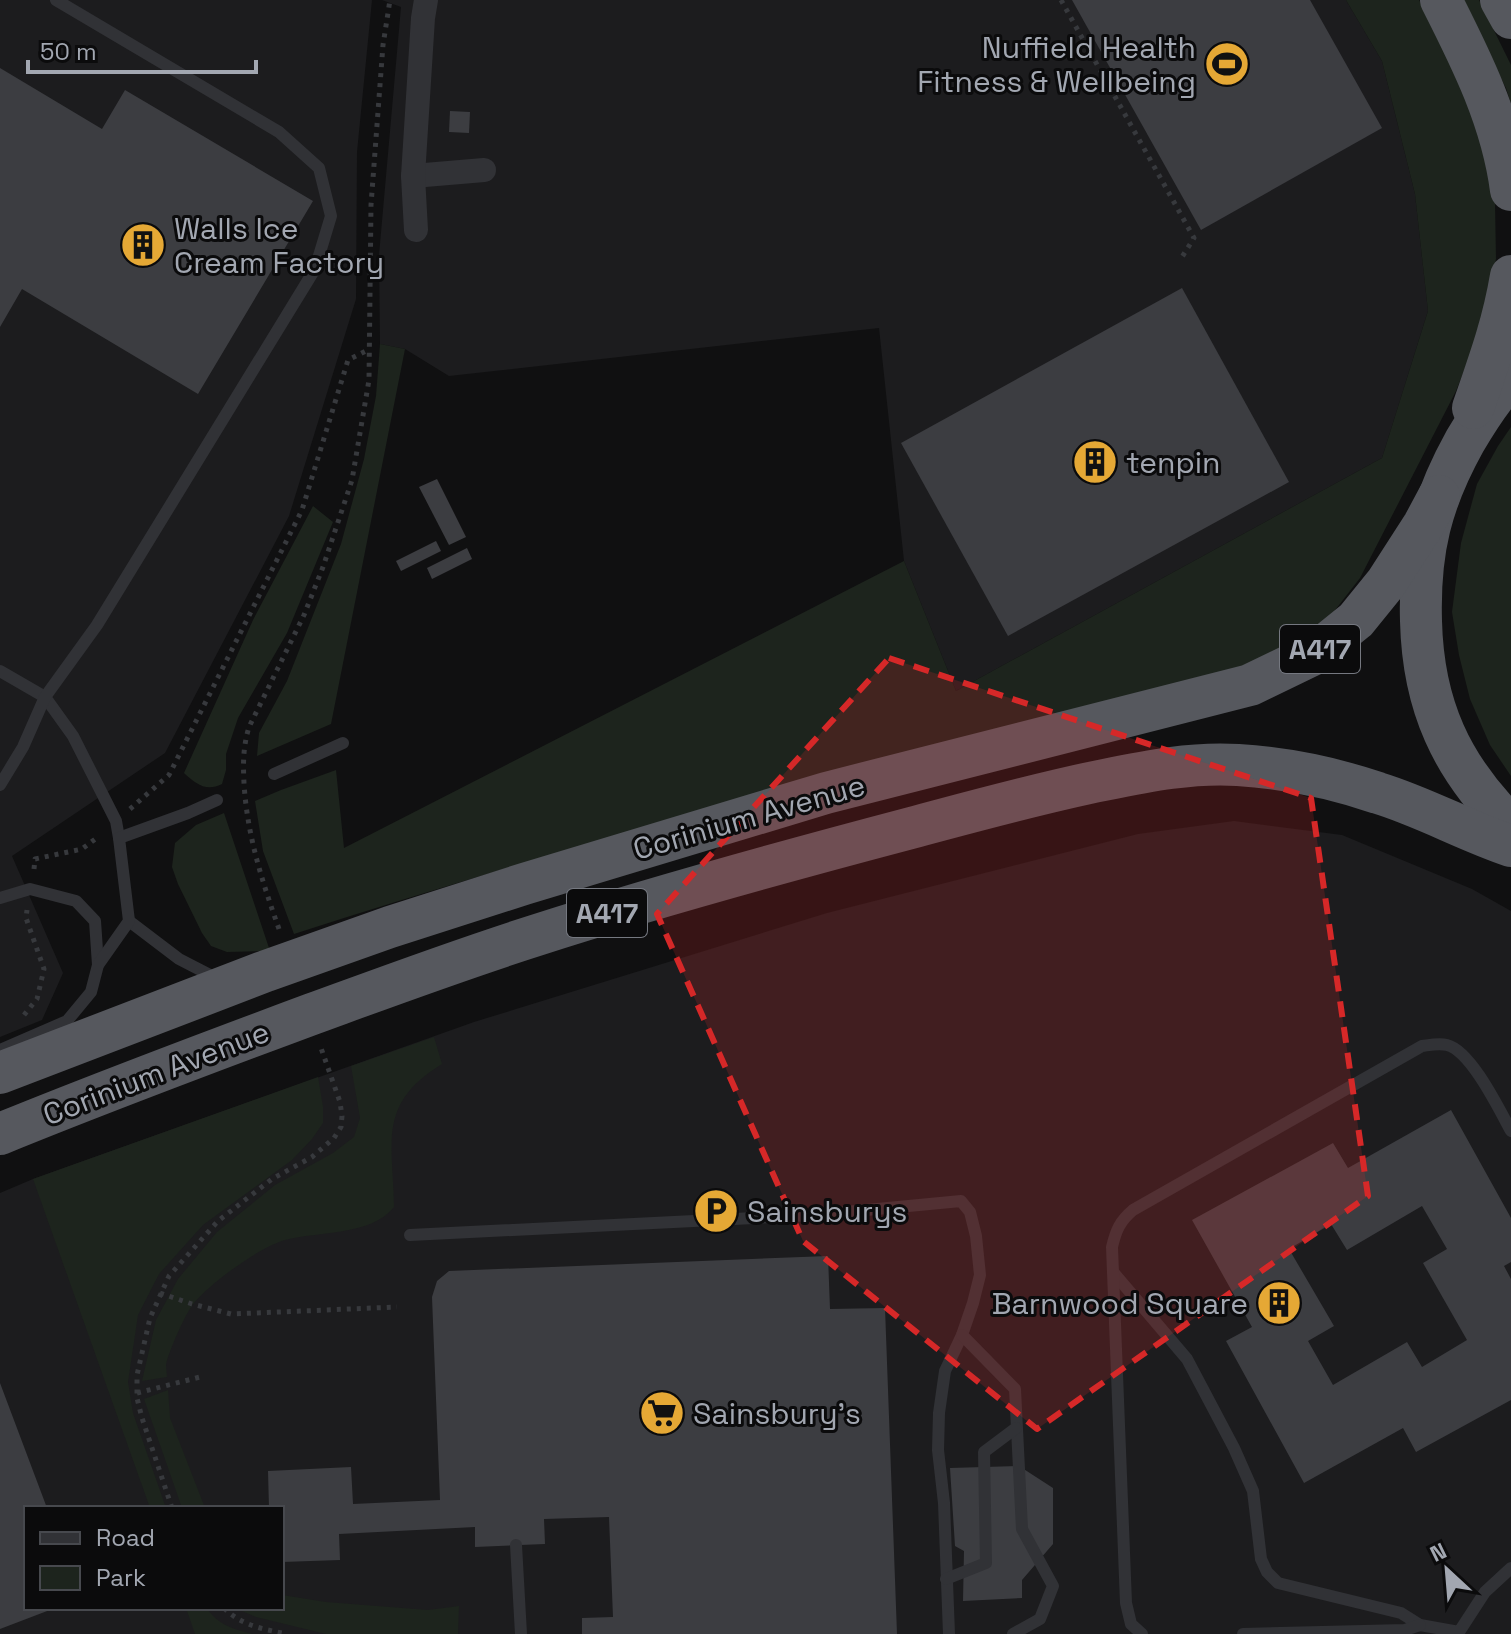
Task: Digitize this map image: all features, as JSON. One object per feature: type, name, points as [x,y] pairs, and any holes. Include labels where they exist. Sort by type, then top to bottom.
[{"type":"highway","points":[[1441,0],[1484,88],[1498,126],[1511,190]]},
{"type":"highway","points":[[1501,0],[1511,18]]},
{"type":"highway","name":"A417","points":[[1444,482],[1493,354],[1511,276]]},
{"type":"highway","points":[[1511,377],[1476,423],[1444,482],[1425,543],[1420,585],[1423,659],[1437,717],[1452,750],[1472,782],[1511,826]]},
{"type":"highway","name":"Corinium Avenue","points":[[0,1073],[266,971],[538,879],[826,793],[1250,685],[1314,654],[1356,620],[1386,583],[1424,524],[1444,482]]},
{"type":"highway","name":"Corinium Avenue","points":[[0,1134],[253,1036],[535,935],[838,847],[1072,786],[1148,771],[1235,765],[1298,773],[1378,792],[1511,846]]},
{"type":"street","points":[[416,230],[413,176],[426,0]]},
{"type":"street","points":[[413,176],[484,170]]},
{"type":"lane","points":[[0,785],[23,747],[45,697],[97,625],[315,269],[331,216],[319,168],[279,132],[56,0]]},
{"type":"lane","points":[[0,671],[45,697],[73,736],[116,821],[129,921],[98,965]]},
{"type":"lane","points":[[274,774],[343,743]]},
{"type":"lane","points":[[119,838],[217,800]]},
{"type":"lane","points":[[0,898],[30,889],[76,901],[95,921],[98,965],[91,992],[67,1021],[0,1050]]},
{"type":"lane","points":[[129,921],[179,959],[212,976],[266,971]]},
{"type":"lane","points":[[1142,1634],[1131,1624],[1126,1603],[1112,1247],[1115,1231],[1122,1219],[1422,1046],[1445,1044],[1467,1058],[1511,1131]]},
{"type":"lane","points":[[410,1235],[814,1215],[961,1201],[970,1212],[980,1275],[962,1335],[945,1371],[939,1413],[938,1450],[944,1503],[949,1634]]},
{"type":"lane","points":[[1113,1272],[1187,1359],[1253,1491],[1261,1559],[1267,1572],[1278,1583],[1401,1613],[1420,1625],[1459,1633],[1485,1592],[1511,1568]]},
{"type":"lane","points":[[962,1335],[1015,1389],[1022,1529],[1053,1586],[1040,1619],[1013,1634]]},
{"type":"lane","points":[[946,1579],[986,1563],[984,1452],[1016,1428]]},
{"type":"lane","points":[[516,1545],[521,1634]]},
{"type":"lane","points":[[1243,1634],[1405,1630],[1420,1625]]},
{"type":"path","points":[[260,875],[247,822],[244,742],[304,615],[352,480],[366,402],[371,348],[371,205],[383,45],[390,0]]},
{"type":"path","points":[[1061,0],[1194,238],[1182,257]]},
{"type":"path","points":[[116,821],[169,775],[302,510],[348,360],[371,348]]},
{"type":"path","points":[[171,1506],[142,1418],[137,1393],[137,1375],[144,1341],[160,1293],[169,1276],[218,1221],[272,1179],[312,1157],[334,1138],[341,1127],[342,1116],[329,1069]]},
{"type":"path","points":[[160,1293],[231,1314],[397,1307]]},
{"type":"path","points":[[137,1393],[204,1376]]},
{"type":"path","points":[[226,1610],[254,1628],[287,1634]]},
{"type":"highlighted area","points":[[889,658],[1311,798],[1368,1196],[1037,1429],[803,1241],[657,914]]},
{"type":"shaded area","points":[[0,0],[372,0],[357,152],[356,299],[289,516],[165,753],[12,856],[63,973],[42,1020],[0,1037]]},
{"type":"shaded area","points":[[382,0],[1346,0],[1382,61],[1415,194],[1428,311],[1382,458],[956,691],[904,561],[879,328],[449,376],[405,349],[380,344],[379,255],[401,7]]},
{"type":"shaded area","points":[[1234,821],[1342,835],[1472,889],[1511,911],[1511,1634],[0,1634],[0,1193],[474,1022],[827,913],[1138,834]]},
{"type":"green space","points":[[1346,0],[1419,0],[1469,94],[1495,203],[1496,259],[1479,332],[1456,391],[1360,578],[1332,614],[1305,635],[1258,662],[533,860],[294,934],[263,851],[255,801],[336,770],[344,848],[904,561],[956,691],[1382,458],[1428,311],[1415,194],[1382,61]]},
{"type":"green space","points":[[1461,0],[1479,0],[1511,65],[1511,104],[1506,88]]},
{"type":"green space","points":[[380,344],[405,349],[331,724],[257,756],[259,733],[287,681],[341,544],[364,459],[376,396]]},
{"type":"green space","points":[[1511,427],[1511,776],[1490,745],[1470,699],[1452,612],[1461,543],[1477,484]]},
{"type":"green space","points":[[313,506],[333,522],[287,633],[238,718],[226,754],[222,784],[202,786],[184,773],[253,620]]},
{"type":"green space","points":[[224,813],[270,951],[227,952],[211,946],[172,867],[175,843],[196,825]]},
{"type":"green space","points":[[434,1037],[442,1064],[407,1094],[393,1126],[394,1207],[372,1223],[358,1228],[274,1244],[236,1267],[212,1285],[191,1308],[167,1359],[167,1377],[142,1381],[156,1320],[178,1279],[217,1232],[275,1185],[333,1153],[354,1137],[360,1118],[351,1066]]},
{"type":"green space","points":[[318,1077],[323,1123],[312,1139],[292,1160],[203,1225],[159,1274],[138,1315],[128,1382],[133,1413],[165,1506],[149,1506],[33,1179]]},
{"type":"green space","points":[[168,1390],[170,1418],[204,1506],[181,1506],[144,1399]]},
{"type":"green space","points":[[284,1595],[428,1610],[459,1606],[458,1634],[326,1634],[240,1610],[284,1610]]},
{"type":"green space","points":[[187,1610],[208,1610],[221,1622],[253,1634],[195,1634]]},
{"type":"building","name":"Nuffield Health Fitness & Wellbeing","points":[[1072,0],[1310,0],[1382,128],[1201,230]]},
{"type":"building","name":"Walls Ice Cream Factory","points":[[0,68],[102,129],[125,90],[313,201],[198,394],[22,289],[0,327]]},
{"type":"building","points":[[450,111],[470,112],[469,133],[449,132]]},
{"type":"building","name":"tenpin","points":[[1182,288],[1289,482],[1008,636],[901,443]]},
{"type":"building","points":[[437,479],[466,537],[449,545],[419,487]]},
{"type":"building","points":[[436,541],[441,551],[401,571],[396,561]]},
{"type":"building","points":[[467,548],[472,559],[432,579],[427,568]]},
{"type":"building","name":"Barnwood Square","points":[[1451,1110],[1511,1218],[1511,1262],[1504,1266],[1511,1279],[1511,1400],[1416,1452],[1403,1428],[1304,1483],[1226,1341],[1252,1327],[1192,1220],[1333,1143],[1348,1168]],"holes":[[[1422,1206],[1447,1249],[1423,1263],[1467,1340],[1422,1367],[1407,1342],[1333,1385],[1308,1341],[1334,1326],[1289,1249],[1331,1224],[1347,1250]]]},
{"type":"building","name":"Sainsbury's","points":[[828,1256],[830,1309],[885,1308],[897,1634],[582,1634],[582,1618],[613,1617],[609,1517],[544,1519],[545,1544],[475,1547],[475,1527],[339,1534],[340,1560],[284,1562],[284,1506],[269,1506],[268,1471],[351,1467],[353,1504],[440,1500],[432,1297],[437,1281],[449,1271]]},
{"type":"building","points":[[0,1383],[46,1506],[24,1506],[24,1610],[50,1610],[0,1629]]},
{"type":"building","points":[[1019,1466],[1053,1488],[1053,1544],[1022,1580],[1022,1598],[963,1601],[964,1551],[955,1546],[950,1468]]},
{"type":"place","name":"Nuffield Health Fitness & Wellbeing","points":[[1227,64]]},
{"type":"place","name":"Walls Ice Cream Factory","points":[[143,245]]},
{"type":"place","name":"tenpin","points":[[1095,462]]},
{"type":"place","name":"Sainsburys","points":[[716,1211]]},
{"type":"place","name":"Barnwood Square","points":[[1279,1303]]},
{"type":"place","name":"Sainsbury's","points":[[662,1413]]}]
